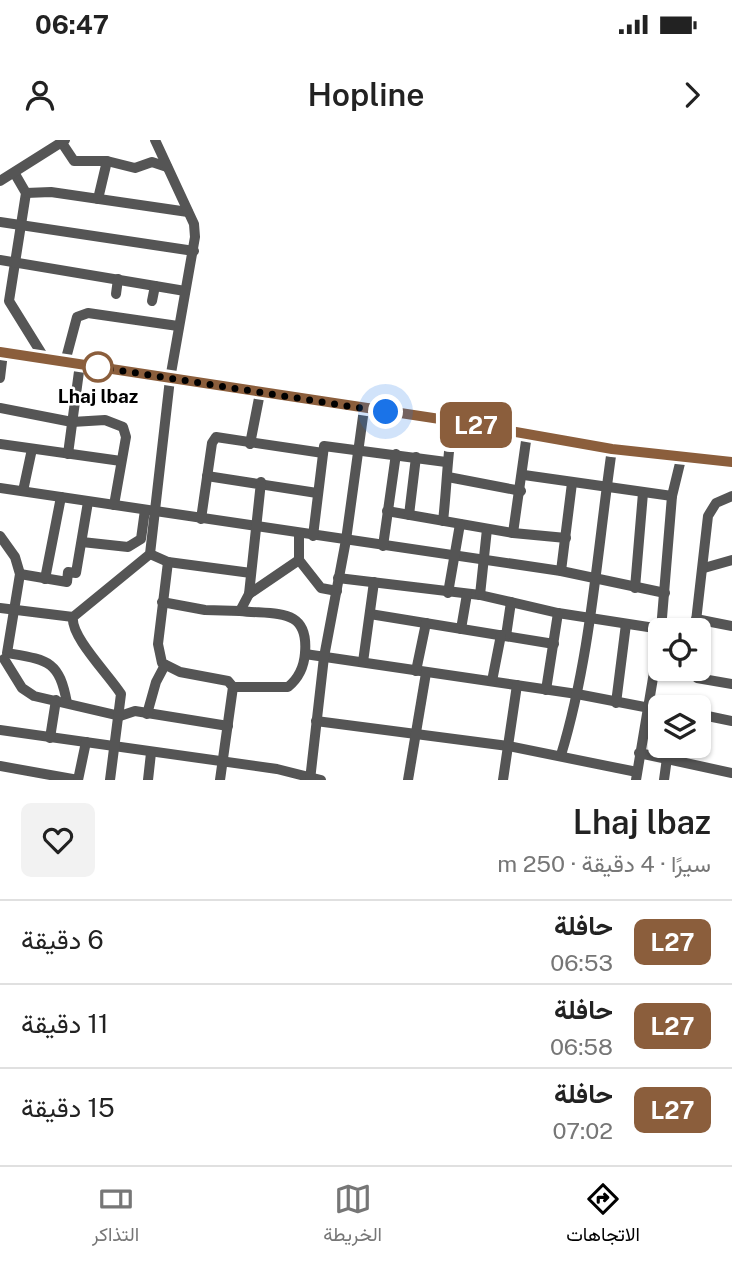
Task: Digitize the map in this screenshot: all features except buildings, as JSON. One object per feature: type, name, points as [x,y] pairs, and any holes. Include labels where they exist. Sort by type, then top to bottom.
[{"type":"street","points":[[82,542],[128,547],[141,539],[149,511],[184,291],[194,251],[194,224],[155,140]]},
{"type":"street","points":[[0,181],[63,142],[74,160],[107,160],[135,168],[152,162],[167,167]]},
{"type":"street","points":[[98,199],[107,160]]},
{"type":"street","points":[[15,174],[26,192],[14,262],[4,300],[45,359]]},
{"type":"street","points":[[26,192],[51,192],[188,212]]},
{"type":"street","points":[[0,222],[194,251]]},
{"type":"street","points":[[0,260],[184,291]]},
{"type":"street","points":[[116,294],[118,279]]},
{"type":"street","points":[[152,301],[155,286]]},
{"type":"street","points":[[65,362],[77,317],[88,313],[178,326]]},
{"type":"street","points":[[0,378],[1,353],[453,421],[612,449],[732,462]]},
{"type":"street","points":[[68,454],[80,364]]},
{"type":"street","points":[[250,444],[260,393]]},
{"type":"street","points":[[0,408],[72,422],[105,420],[123,427],[126,437],[114,505]]},
{"type":"street","points":[[0,730],[222,762],[276,775],[314,780],[316,721],[324,657],[346,540],[363,409]]},
{"type":"street","points":[[443,521],[448,477],[446,462],[453,421]]},
{"type":"street","points":[[513,533],[524,475],[527,434]]},
{"type":"street","points":[[201,519],[216,437],[323,453]]},
{"type":"street","points":[[0,444],[121,461]]},
{"type":"street","points":[[313,536],[323,453],[328,444],[359,451],[446,462]]},
{"type":"street","points":[[23,491],[32,449]]},
{"type":"street","points":[[561,755],[577,694],[597,579],[612,449]]},
{"type":"street","points":[[383,546],[396,454]]},
{"type":"street","points":[[662,618],[672,496],[682,455]]},
{"type":"street","points":[[409,515],[416,457]]},
{"type":"street","points":[[524,475],[672,496]]},
{"type":"street","points":[[207,476],[261,482],[317,493]]},
{"type":"street","points":[[448,477],[521,491]]},
{"type":"street","points":[[240,611],[249,594],[261,482]]},
{"type":"street","points":[[561,571],[572,483]]},
{"type":"street","points":[[0,488],[561,571],[665,593]]},
{"type":"street","points":[[635,588],[643,493]]},
{"type":"street","points":[[696,618],[711,508],[732,496]]},
{"type":"street","points":[[45,579],[61,497]]},
{"type":"street","points":[[20,574],[67,582],[68,572],[76,573],[88,502]]},
{"type":"street","points":[[149,511],[150,554]]},
{"type":"street","points":[[387,511],[513,533],[566,538]]},
{"type":"street","points":[[448,593],[460,524]]},
{"type":"street","points":[[480,595],[488,529]]},
{"type":"street","points":[[299,534],[299,560],[321,588],[337,592]]},
{"type":"street","points":[[0,536],[15,557],[20,574],[4,658],[26,692],[120,716],[135,712],[228,726]]},
{"type":"street","points":[[150,554],[168,562],[251,573]]},
{"type":"street","points":[[0,608],[73,617],[150,554]]},
{"type":"street","points":[[249,594],[299,560]]},
{"type":"street","points":[[704,568],[732,560]]},
{"type":"street","points":[[168,562],[158,644],[165,665],[180,673],[228,681],[233,687],[220,780]]},
{"type":"street","points":[[338,578],[480,595],[648,629]]},
{"type":"street","points":[[363,662],[374,582]]},
{"type":"street","points":[[461,629],[467,594]]},
{"type":"street","points":[[162,602],[205,610],[278,615],[301,623],[306,629],[302,669],[288,687],[233,687]]},
{"type":"street","points":[[492,681],[511,602]]},
{"type":"street","points":[[546,690],[558,613]]},
{"type":"street","points":[[370,614],[554,644]]},
{"type":"street","points":[[73,617],[73,629],[121,694],[110,780]]},
{"type":"street","points":[[408,780],[416,735],[426,623]]},
{"type":"street","points":[[616,703],[626,624]]},
{"type":"street","points":[[711,625],[732,626]]},
{"type":"street","points":[[305,654],[577,694],[648,708],[636,776],[561,755],[316,721]]},
{"type":"street","points":[[4,658],[47,661],[58,670],[67,703]]},
{"type":"street","points":[[147,714],[156,682],[165,665]]},
{"type":"street","points":[[711,680],[732,684]]},
{"type":"street","points":[[503,780],[517,685]]},
{"type":"street","points":[[50,738],[56,700]]},
{"type":"street","points":[[711,717],[732,721]]},
{"type":"street","points":[[0,766],[78,780],[86,742]]},
{"type":"street","points":[[148,780],[152,753]]},
{"type":"street","points":[[639,753],[648,755]]},
{"type":"street","points":[[664,780],[667,758],[732,773]]},
{"type":"bus line","name":"L27","points":[[0,352],[453,421],[612,449],[732,462]]},
{"type":"place","name":"Lhaj lbaz","points":[[98,367]]},
{"type":"route","points":[[98,367],[386,412]]}]
